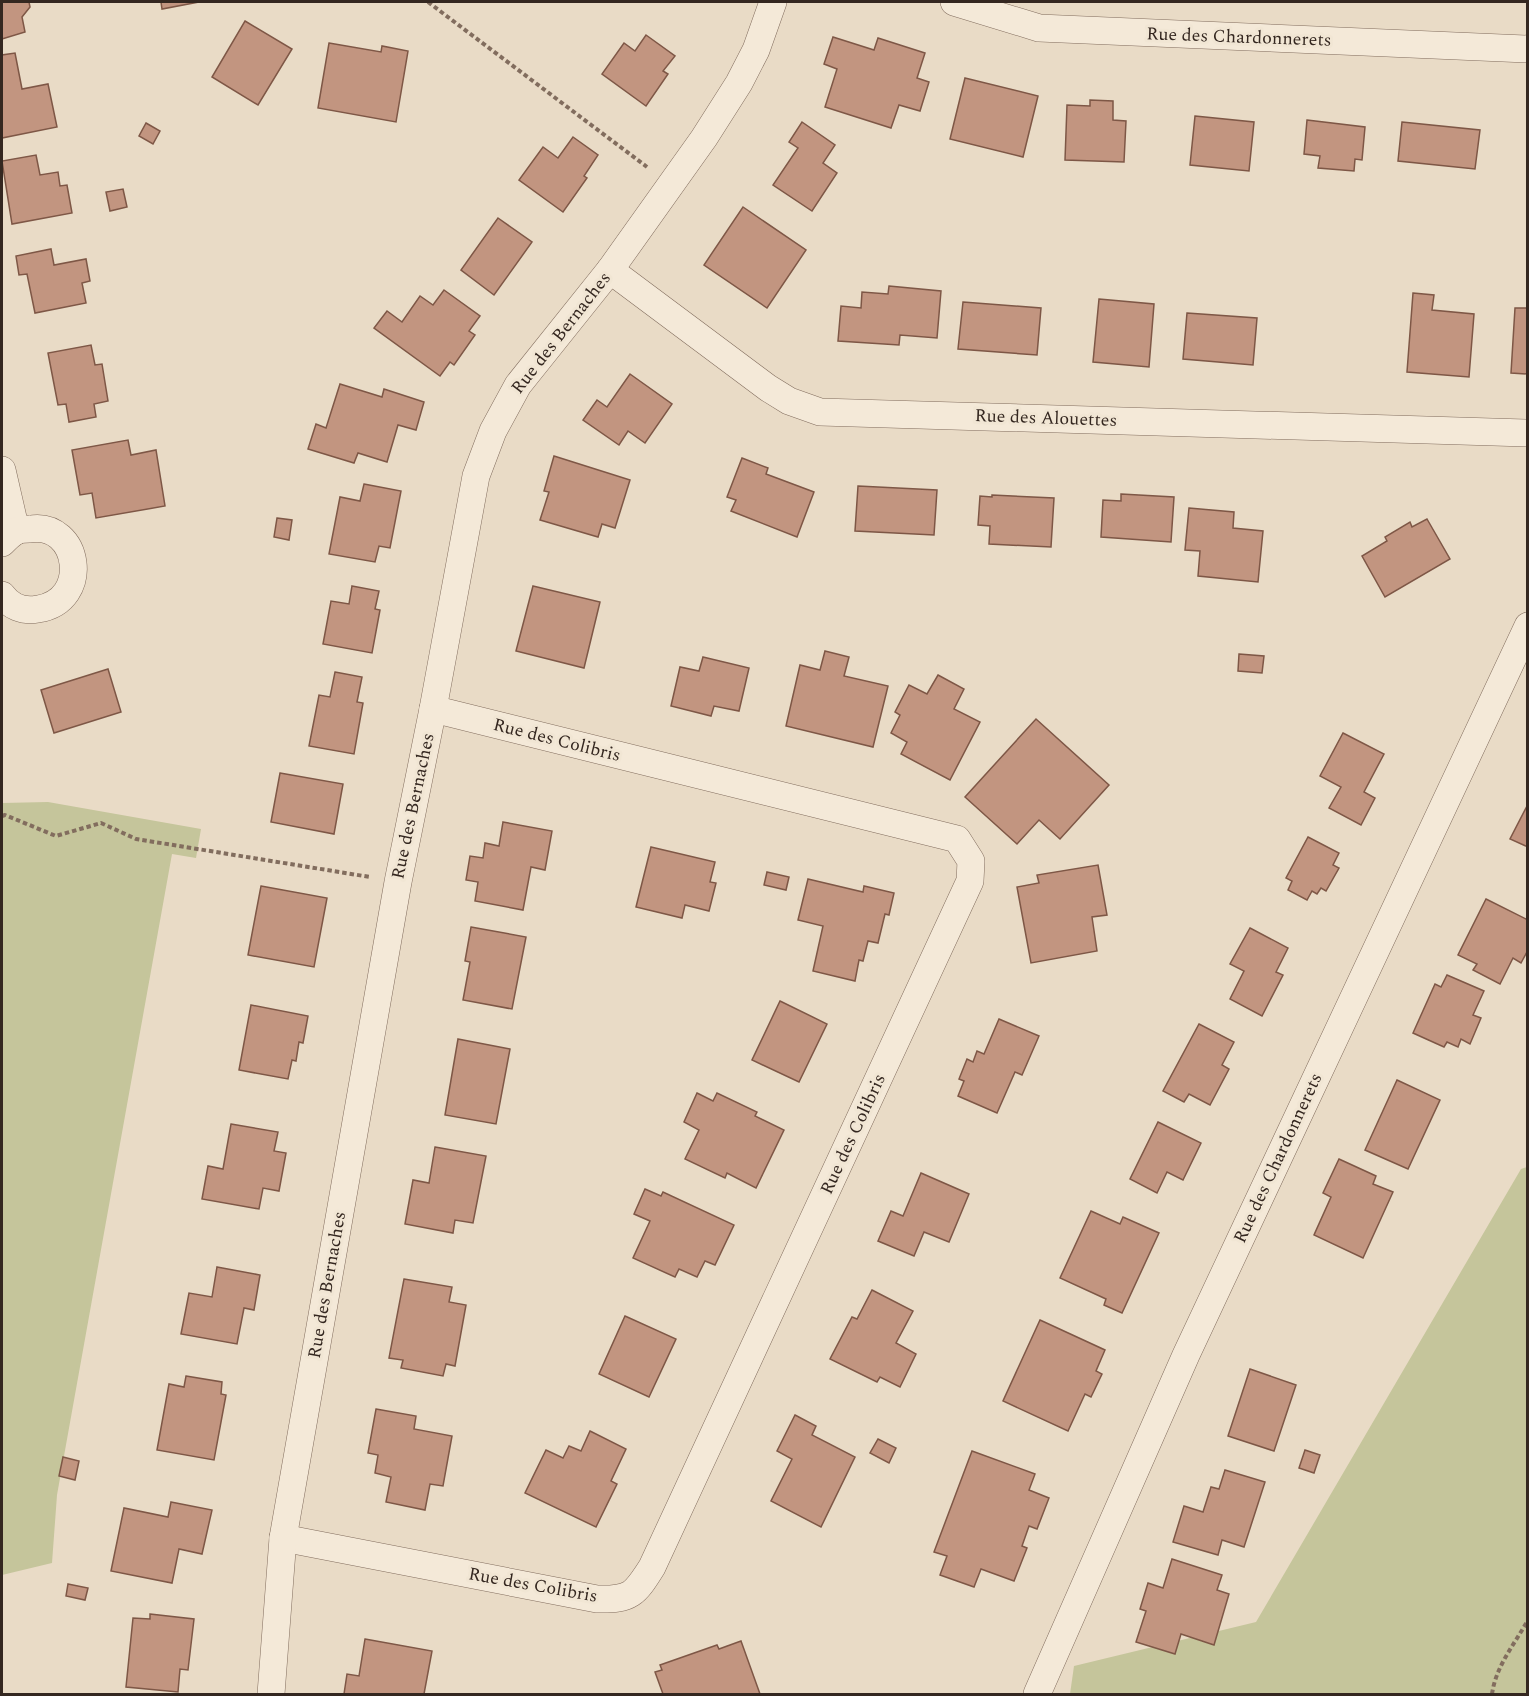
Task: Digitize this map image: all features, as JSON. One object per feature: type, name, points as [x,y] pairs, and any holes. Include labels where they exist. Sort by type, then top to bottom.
[{"type":"street","name":"Rue des Bernaches","points":[[271,1695],[283,1538],[398,882],[476,476],[493,431],[518,385],[610,270],[739,82],[756,50],[773,2]]},
{"type":"street","name":"Rue des Chardonnerets","points":[[954,2],[1039,28],[1527,49]]},
{"type":"street","name":"Rue des Alouettes","points":[[610,270],[768,388],[789,401],[820,411],[1527,433]]},
{"type":"street","points":[[2,470],[9,537],[38,528],[58,535],[72,553],[75,574],[67,594],[50,608],[28,611],[8,603],[2,595]]},
{"type":"street","name":"Rue des Chardonnerets","points":[[1037,1695],[1186,1355],[1527,626]]},
{"type":"street","name":"Rue des Colibris","points":[[283,1538],[597,1599],[618,1599],[638,1588],[657,1556],[970,881],[971,861],[957,839],[433,709]]},
{"type":"path","points":[[428,2],[670,185]]},
{"type":"path","points":[[2,816],[5,815],[56,836],[101,823],[136,839],[398,882]]},
{"type":"path","points":[[1492,1695],[1500,1664],[1517,1640],[1527,1620]]},
{"type":"green space","points":[[48,802],[201,829],[196,858],[172,854],[57,1495],[52,1563],[2,1575],[2,803]]},
{"type":"green space","points":[[1527,1167],[1527,1694],[1070,1694],[1074,1666],[1256,1622],[1521,1169]]},
{"type":"building","points":[[2,2],[29,2],[30,7],[22,17],[25,32],[2,39]]},
{"type":"building","points":[[161,2],[199,2],[162,9]]},
{"type":"building","points":[[245,21],[292,49],[258,105],[212,77]]},
{"type":"building","points":[[646,35],[675,56],[663,71],[668,74],[646,106],[602,74],[624,43],[635,51]]},
{"type":"building","points":[[833,37],[874,50],[878,38],[925,53],[917,78],[929,82],[920,111],[899,105],[891,128],[825,107],[837,69],[824,64]]},
{"type":"building","points":[[329,43],[381,52],[382,46],[408,51],[396,122],[318,108]]},
{"type":"building","points":[[15,53],[22,89],[48,84],[57,127],[2,138],[2,55]]},
{"type":"building","points":[[965,78],[1038,96],[1023,157],[950,139]]},
{"type":"building","points":[[1090,100],[1113,101],[1113,120],[1126,121],[1124,162],[1065,160],[1067,105],[1090,106]]},
{"type":"building","points":[[1195,116],[1254,122],[1249,171],[1190,165]]},
{"type":"building","points":[[1307,120],[1365,127],[1362,160],[1355,159],[1354,171],[1318,168],[1320,156],[1304,154]]},
{"type":"building","points":[[802,122],[835,145],[823,163],[837,173],[812,211],[773,185],[798,148],[789,142]]},
{"type":"building","points":[[1402,122],[1480,130],[1475,169],[1398,161]]},
{"type":"building","points":[[146,123],[160,131],[153,144],[139,136]]},
{"type":"building","points":[[573,137],[598,155],[584,176],[587,178],[563,212],[519,180],[543,147],[558,158]]},
{"type":"building","points":[[36,155],[40,175],[58,172],[60,186],[67,185],[72,213],[12,224],[2,161]]},
{"type":"building","points":[[123,189],[127,207],[110,211],[106,192]]},
{"type":"building","points":[[743,207],[806,250],[767,308],[704,265]]},
{"type":"building","points":[[498,218],[532,242],[494,295],[461,270]]},
{"type":"building","points":[[51,249],[54,265],[86,259],[90,281],[82,283],[86,303],[35,313],[27,274],[19,275],[16,256]]},
{"type":"building","points":[[889,286],[941,291],[937,338],[900,335],[899,345],[838,341],[841,306],[861,308],[862,292],[888,294]]},
{"type":"building","points":[[444,290],[480,316],[469,331],[475,335],[454,365],[450,362],[440,376],[374,328],[387,311],[402,322],[420,296],[433,305]]},
{"type":"building","points":[[1413,293],[1434,295],[1432,310],[1474,314],[1469,377],[1407,372]]},
{"type":"building","points":[[1099,299],[1154,304],[1149,367],[1093,362]]},
{"type":"building","points":[[963,302],[1041,308],[1037,355],[958,349]]},
{"type":"building","points":[[1515,308],[1528,308],[1528,374],[1511,373]]},
{"type":"building","points":[[1187,313],[1257,318],[1253,365],[1183,359]]},
{"type":"building","points":[[91,345],[95,365],[102,364],[108,401],[94,404],[96,417],[69,422],[66,404],[58,405],[48,353]]},
{"type":"building","points":[[630,374],[672,404],[645,443],[628,431],[619,445],[583,420],[597,400],[607,407]]},
{"type":"building","points":[[340,384],[382,397],[384,389],[424,402],[416,430],[398,425],[387,462],[358,453],[354,463],[308,449],[316,424],[326,428]]},
{"type":"building","points":[[128,440],[131,455],[156,450],[165,506],[96,518],[92,493],[80,495],[72,450]]},
{"type":"building","points":[[554,456],[630,480],[615,528],[602,524],[598,537],[540,520],[549,492],[544,491]]},
{"type":"building","points":[[742,458],[768,468],[766,474],[814,492],[797,537],[731,511],[736,500],[727,497]]},
{"type":"building","points":[[364,484],[401,491],[390,548],[379,546],[375,562],[329,554],[340,497],[360,501]]},
{"type":"building","points":[[858,486],[937,490],[934,535],[855,531]]},
{"type":"building","points":[[1121,494],[1174,497],[1171,542],[1101,537],[1103,500],[1121,501]]},
{"type":"building","points":[[992,495],[1054,498],[1051,547],[989,544],[990,526],[978,525],[980,496],[992,497]]},
{"type":"building","points":[[1189,508],[1234,512],[1233,528],[1263,531],[1258,582],[1198,576],[1200,551],[1185,550]]},
{"type":"building","points":[[277,518],[292,520],[289,540],[274,537]]},
{"type":"building","points":[[1427,519],[1450,559],[1385,597],[1362,556],[1387,541],[1385,537],[1410,522],[1412,527]]},
{"type":"building","points":[[352,586],[379,591],[375,609],[380,610],[372,653],[323,644],[331,601],[349,604]]},
{"type":"building","points":[[533,586],[600,602],[584,668],[516,651]]},
{"type":"building","points":[[825,651],[849,657],[844,676],[888,686],[873,747],[786,726],[800,665],[820,670]]},
{"type":"building","points":[[1239,654],[1264,656],[1262,673],[1238,671]]},
{"type":"building","points":[[703,657],[749,668],[739,711],[714,706],[711,716],[671,706],[680,667],[699,671]]},
{"type":"building","points":[[108,669],[121,712],[54,733],[41,690]]},
{"type":"building","points":[[335,672],[362,677],[357,702],[363,703],[354,754],[309,746],[319,695],[330,697]]},
{"type":"building","points":[[938,675],[964,689],[954,709],[980,722],[950,780],[901,754],[907,742],[891,733],[900,715],[895,712],[909,685],[927,694]]},
{"type":"building","points":[[1036,719],[1109,785],[1060,839],[1039,820],[1017,844],[965,797]]},
{"type":"building","points":[[1343,733],[1384,754],[1364,792],[1375,798],[1361,825],[1329,808],[1341,787],[1320,776]]},
{"type":"building","points":[[280,773],[343,784],[334,834],[271,822]]},
{"type":"building","points":[[1528,804],[1528,847],[1510,839]]},
{"type":"building","points":[[503,822],[552,831],[545,870],[531,867],[523,910],[475,901],[478,882],[466,880],[470,856],[483,858],[485,843],[499,846]]},
{"type":"building","points":[[1308,837],[1339,853],[1333,865],[1339,868],[1326,891],[1321,888],[1317,894],[1312,891],[1307,900],[1288,890],[1292,881],[1286,878]]},
{"type":"building","points":[[651,847],[715,862],[710,882],[716,883],[709,911],[685,905],[682,918],[636,907]]},
{"type":"building","points":[[1098,865],[1107,915],[1092,917],[1097,951],[1031,963],[1017,887],[1039,883],[1037,875]]},
{"type":"building","points":[[767,872],[789,877],[786,890],[764,885]]},
{"type":"building","points":[[808,879],[863,892],[864,886],[894,893],[889,915],[885,914],[878,943],[868,941],[863,961],[859,960],[855,981],[813,971],[823,926],[798,920]]},
{"type":"building","points":[[261,886],[327,898],[314,967],[248,955]]},
{"type":"building","points":[[1486,899],[1528,920],[1528,950],[1521,963],[1513,958],[1500,984],[1473,970],[1477,964],[1458,955]]},
{"type":"building","points":[[471,927],[526,937],[512,1009],[463,1000],[470,962],[465,961]]},
{"type":"building","points":[[1250,928],[1288,948],[1276,972],[1283,975],[1262,1016],[1230,999],[1244,971],[1230,964]]},
{"type":"building","points":[[1447,975],[1484,991],[1473,1015],[1481,1018],[1470,1044],[1461,1039],[1458,1047],[1447,1042],[1444,1047],[1413,1033],[1435,984],[1441,987]]},
{"type":"building","points":[[780,1001],[827,1024],[799,1082],[752,1060]]},
{"type":"building","points":[[251,1005],[308,1016],[303,1043],[299,1042],[296,1061],[292,1060],[288,1079],[239,1070]]},
{"type":"building","points":[[999,1019],[1039,1036],[1022,1075],[1015,1072],[997,1113],[958,1096],[964,1081],[959,1079],[967,1059],[973,1062],[977,1051],[984,1054]]},
{"type":"building","points":[[1199,1024],[1234,1042],[1222,1065],[1229,1069],[1210,1105],[1189,1094],[1184,1102],[1163,1091]]},
{"type":"building","points":[[458,1039],[510,1049],[496,1124],[445,1115]]},
{"type":"building","points":[[1397,1080],[1440,1100],[1408,1169],[1365,1150]]},
{"type":"building","points":[[697,1093],[713,1101],[717,1093],[757,1112],[755,1116],[784,1130],[756,1188],[727,1173],[725,1178],[685,1159],[699,1130],[684,1122]]},
{"type":"building","points":[[1158,1122],[1201,1143],[1183,1180],[1167,1172],[1157,1193],[1130,1179]]},
{"type":"building","points":[[231,1124],[278,1132],[274,1151],[286,1153],[279,1191],[263,1188],[259,1209],[202,1199],[208,1166],[223,1169]]},
{"type":"building","points":[[435,1147],[486,1156],[473,1223],[455,1220],[453,1233],[405,1224],[413,1180],[429,1183]]},
{"type":"building","points":[[1339,1159],[1376,1176],[1373,1184],[1393,1192],[1363,1258],[1314,1235],[1331,1197],[1323,1193]]},
{"type":"building","points":[[921,1173],[969,1194],[949,1242],[924,1232],[914,1256],[878,1241],[891,1211],[903,1216]]},
{"type":"building","points":[[645,1189],[661,1196],[663,1192],[734,1225],[715,1265],[705,1261],[697,1277],[679,1269],[675,1277],[633,1258],[650,1221],[634,1214]]},
{"type":"building","points":[[1091,1211],[1120,1224],[1123,1217],[1159,1233],[1122,1313],[1104,1305],[1106,1299],[1060,1278]]},
{"type":"building","points":[[217,1267],[260,1275],[254,1310],[244,1308],[237,1344],[181,1334],[189,1293],[212,1297]]},
{"type":"building","points":[[404,1279],[452,1287],[449,1302],[466,1305],[455,1366],[446,1364],[443,1376],[401,1368],[403,1360],[389,1358]]},
{"type":"building","points":[[872,1290],[913,1311],[896,1343],[916,1354],[900,1387],[880,1377],[877,1382],[830,1359],[852,1317],[857,1319]]},
{"type":"building","points":[[625,1316],[676,1339],[649,1397],[599,1374]]},
{"type":"building","points":[[1040,1320],[1105,1350],[1096,1371],[1102,1374],[1091,1397],[1085,1394],[1068,1431],[1003,1401]]},
{"type":"building","points":[[1250,1369],[1296,1385],[1274,1451],[1228,1436]]},
{"type":"building","points":[[186,1376],[222,1382],[221,1394],[226,1395],[214,1460],[157,1450],[169,1384],[184,1387]]},
{"type":"building","points":[[376,1409],[416,1416],[414,1429],[452,1436],[443,1486],[430,1484],[425,1510],[386,1502],[391,1477],[375,1473],[378,1455],[368,1453]]},
{"type":"building","points":[[795,1415],[816,1426],[812,1435],[855,1457],[821,1527],[771,1501],[792,1459],[777,1451]]},
{"type":"building","points":[[590,1431],[626,1449],[611,1481],[617,1484],[596,1527],[525,1493],[546,1450],[563,1458],[569,1446],[581,1451]]},
{"type":"building","points":[[878,1439],[896,1448],[889,1463],[870,1453]]},
{"type":"building","points":[[1305,1450],[1320,1455],[1314,1473],[1299,1468]]},
{"type":"building","points":[[972,1451],[1035,1474],[1029,1490],[1049,1498],[1037,1529],[1029,1526],[1022,1546],[1027,1548],[1014,1581],[981,1569],[974,1587],[940,1575],[947,1556],[934,1552]]},
{"type":"building","points":[[63,1457],[79,1461],[75,1480],[59,1476]]},
{"type":"building","points":[[1225,1470],[1265,1482],[1244,1547],[1222,1540],[1218,1555],[1173,1542],[1184,1506],[1203,1512],[1211,1487],[1219,1489]]},
{"type":"building","points":[[171,1502],[212,1510],[202,1554],[179,1549],[172,1583],[111,1571],[124,1508],[168,1517]]},
{"type":"building","points":[[1172,1559],[1222,1575],[1217,1590],[1229,1594],[1214,1645],[1181,1634],[1175,1654],[1136,1642],[1146,1611],[1140,1609],[1148,1583],[1163,1588]]},
{"type":"building","points":[[68,1584],[88,1588],[85,1600],[66,1596]]},
{"type":"building","points":[[150,1614],[194,1619],[188,1670],[180,1669],[178,1692],[126,1687],[133,1618],[150,1619]]},
{"type":"building","points":[[365,1639],[432,1651],[424,1694],[344,1694],[347,1674],[359,1676]]},
{"type":"building","points":[[741,1641],[760,1694],[663,1694],[655,1672],[662,1670],[660,1665],[717,1645],[719,1649]]}]
